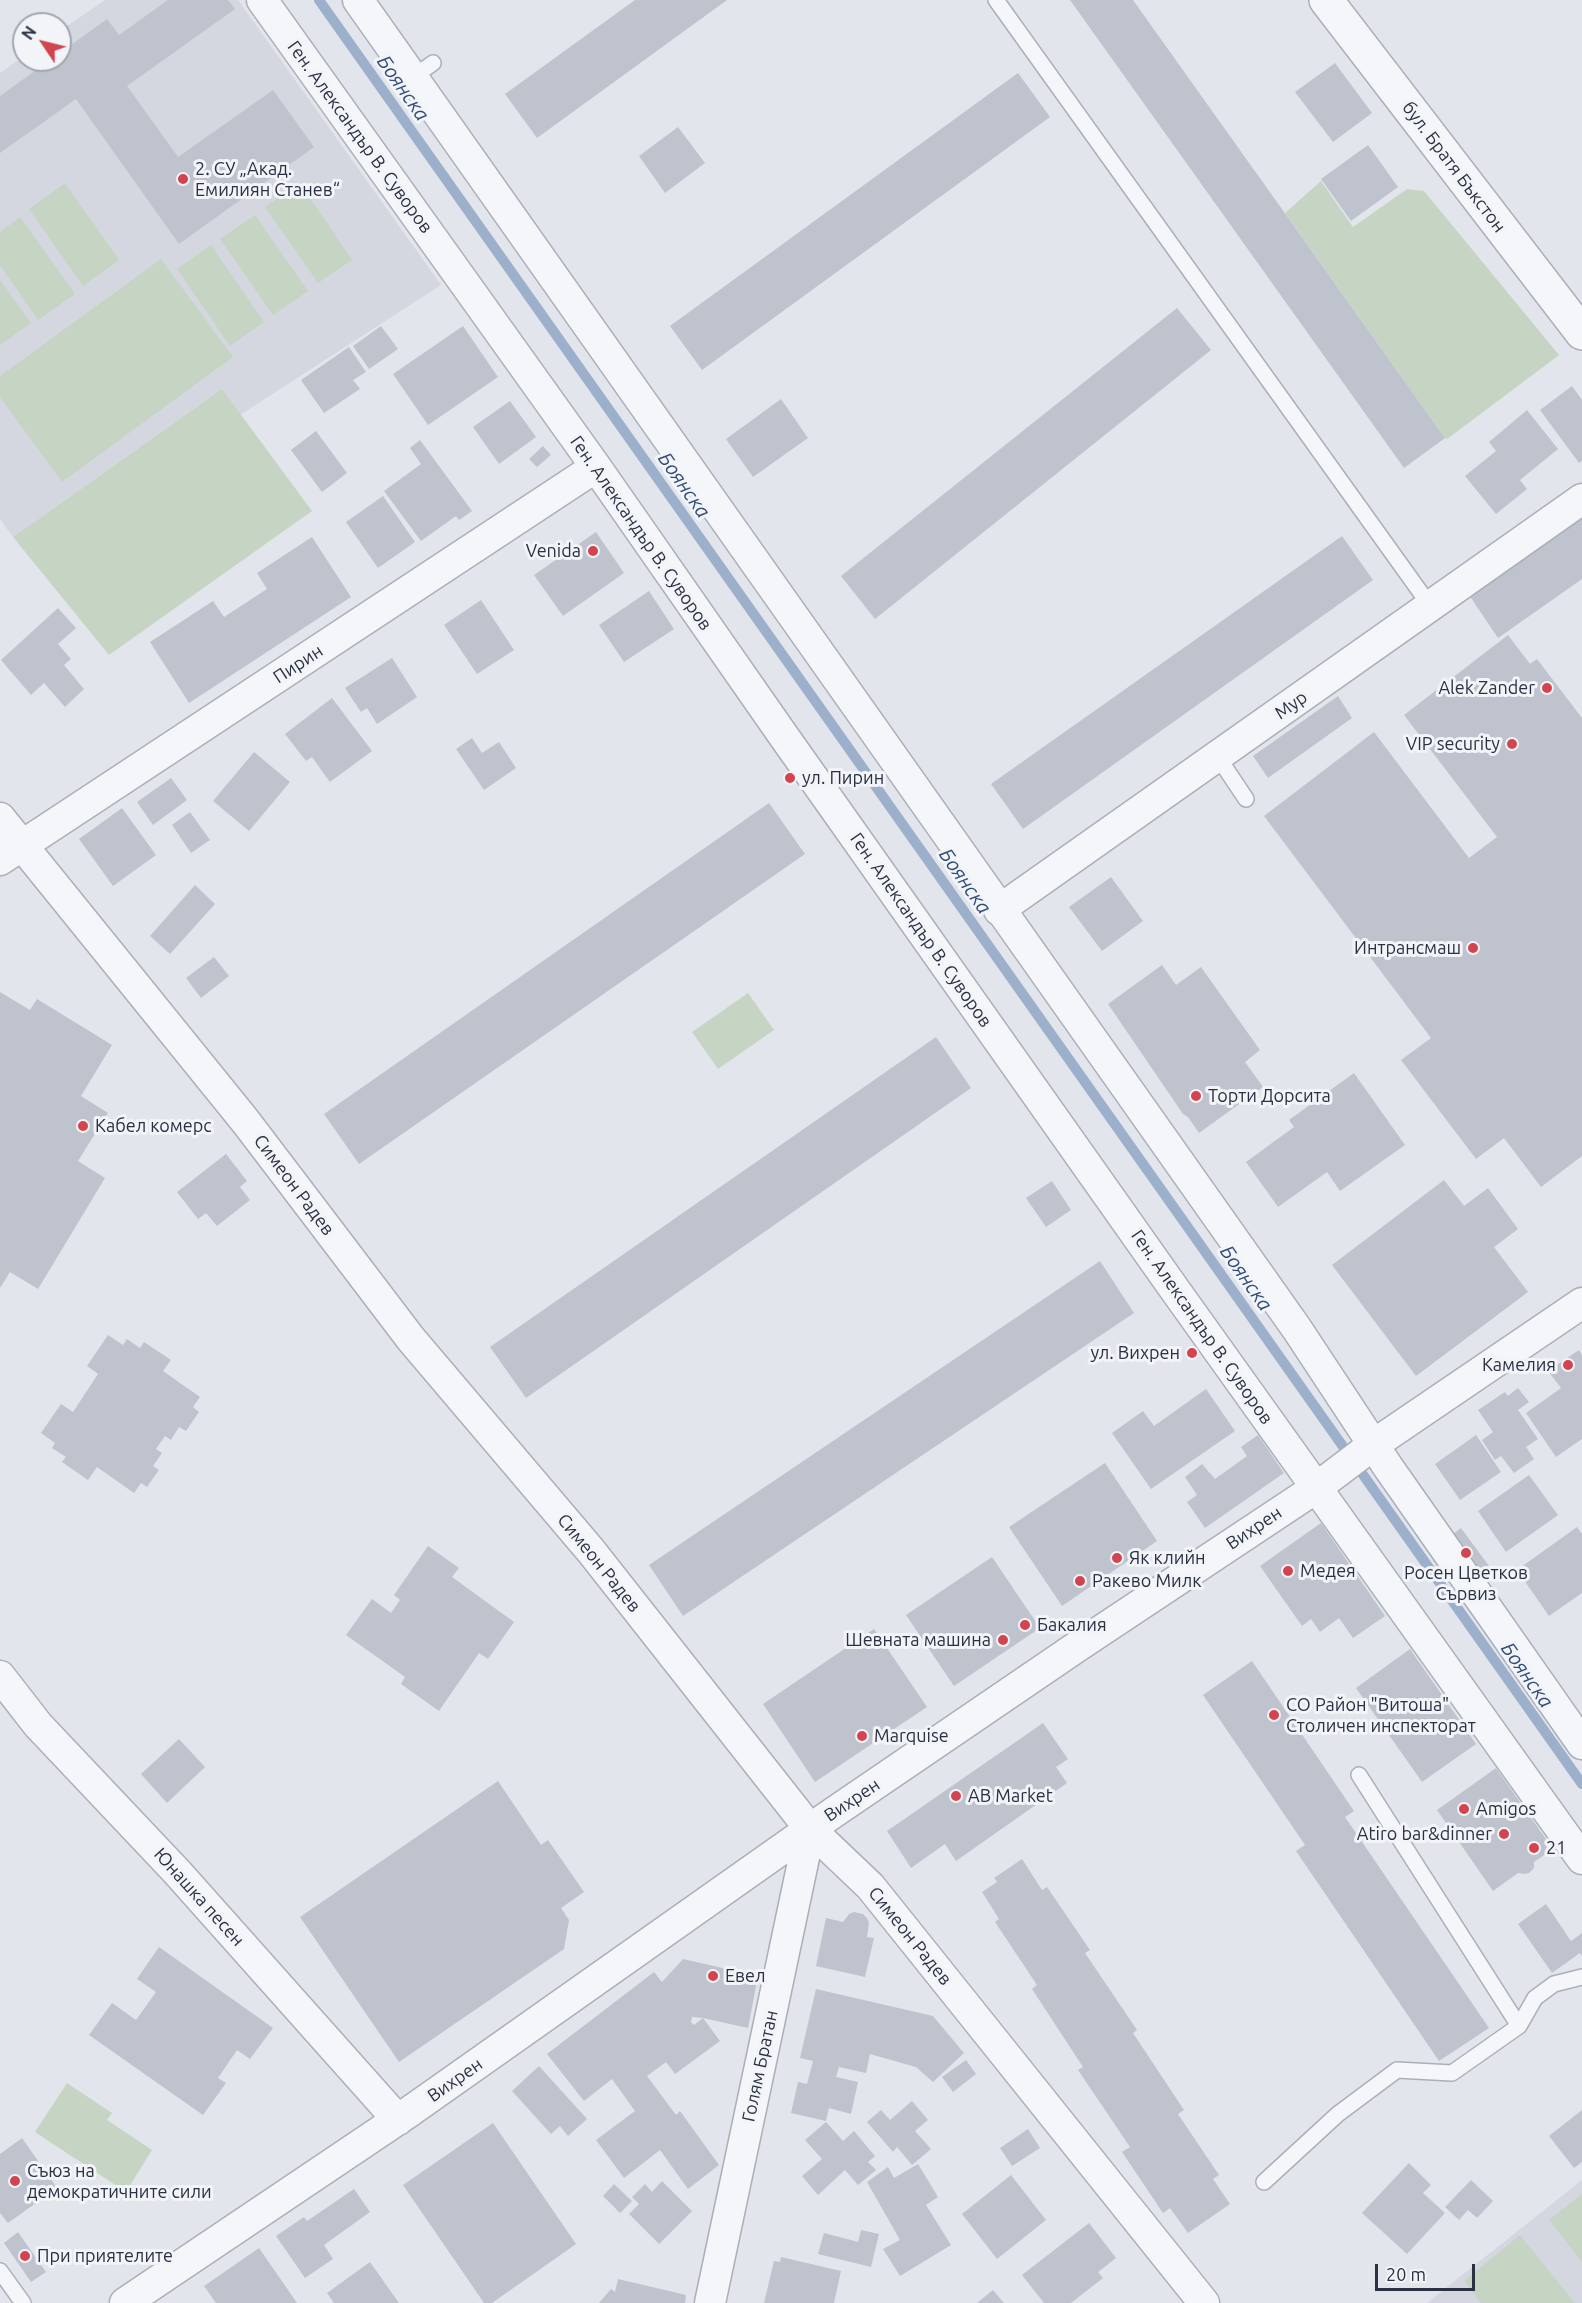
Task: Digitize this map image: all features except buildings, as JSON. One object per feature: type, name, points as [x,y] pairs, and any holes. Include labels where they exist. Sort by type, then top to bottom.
[{"type":"street","name":"Ген. Александър В. Суворов","points":[[262,0],[596,467],[784,738],[1316,1488],[1582,1859]]},
{"type":"street","points":[[358,0],[423,70],[999,910],[1297,1329],[1373,1445],[1582,1744]]},
{"type":"street","name":"бул. Братя Бъкстон","points":[[1326,0],[1582,333]]},
{"type":"street","name":"Пирин","points":[[11,853],[596,467]]},
{"type":"street","name":"Мур","points":[[999,910],[1582,499]]},
{"type":"street","name":"Симеон Радев","points":[[0,818],[11,853],[246,1122],[411,1339],[591,1551],[810,1829],[870,1886],[1204,2303]]},
{"type":"street","name":"Вихрен","points":[[125,2303],[398,2120],[810,1829],[1078,1646],[1316,1488],[1373,1445],[1582,1303]]},
{"type":"street","name":"Юнашка песен","points":[[0,1676],[38,1725],[177,1872],[398,2120]]},
{"type":"street","name":"Голям Братан","points":[[710,2303],[810,1829]]},
{"type":"lane","points":[[996,0],[1431,607]]},
{"type":"lane","points":[[1218,757],[1246,799]]},
{"type":"lane","points":[[1359,1774],[1519,2026]]},
{"type":"lane","points":[[1264,2182],[1338,2114],[1397,2070],[1452,2073],[1519,2026],[1535,1998],[1554,1984],[1582,1977]]},
{"type":"lane","points":[[0,2271],[23,2303]]},
{"type":"shaded area","name":"2. СУ „Акад. Емилиян Станев“","points":[[105,0],[238,0],[441,285],[240,415],[222,389],[13,537],[0,519],[0,73],[12,64],[12,72],[72,72],[72,23]]},
{"type":"shaded area","points":[[1582,2180],[1582,2303],[1427,2303]]},
{"type":"green space","points":[[1321,181],[1353,227],[1407,189],[1424,191],[1559,355],[1447,439],[1445,438],[1285,213]]},
{"type":"green space","points":[[65,183],[119,260],[83,286],[29,209]]},
{"type":"green space","points":[[300,183],[352,260],[318,283],[265,207]]},
{"type":"green space","points":[[255,215],[308,291],[273,315],[220,239]]},
{"type":"green space","points":[[20,217],[75,294],[38,320],[0,265],[0,232]]},
{"type":"green space","points":[[211,245],[264,322],[230,346],[177,269]]},
{"type":"green space","points":[[161,259],[233,357],[62,482],[0,397],[0,376]]},
{"type":"green space","points":[[0,280],[31,323],[0,345]]},
{"type":"green space","points":[[222,389],[312,511],[109,655],[13,537]]},
{"type":"green space","points":[[748,993],[774,1030],[718,1069],[692,1032]]},
{"type":"green space","points":[[67,2083],[112,2113],[107,2120],[152,2150],[126,2192],[35,2132]]},
{"type":"green space","points":[[1582,2194],[1582,2262],[1549,2220]]},
{"type":"green space","points":[[1520,2235],[1575,2303],[1481,2303],[1464,2281]]},
{"type":"waterway","name":"Боянска","points":[[319,0],[1582,1784]]},
{"type":"place","name":"2. СУ „Акад. Емилиян Станев“","points":[[183,179]]},
{"type":"place","name":"Venida","points":[[593,551]]},
{"type":"place","name":"Alek Zander","points":[[1547,688]]},
{"type":"place","name":"VIP security","points":[[1512,744]]},
{"type":"place","name":"ул. Пирин","points":[[790,778]]},
{"type":"place","name":"Интрансмаш","points":[[1473,948]]},
{"type":"place","name":"Торти Дорсита","points":[[1196,1096]]},
{"type":"place","name":"Кабел комерс","points":[[83,1126]]},
{"type":"place","name":"ул. Вихрен","points":[[1192,1353]]},
{"type":"place","name":"Камелия","points":[[1568,1365]]},
{"type":"place","name":"Росен Цветков Сървиз","points":[[1466,1553]]},
{"type":"place","name":"Як клийн","points":[[1117,1558]]},
{"type":"place","name":"Медея","points":[[1288,1571]]},
{"type":"place","name":"Ракево Милк","points":[[1080,1581]]},
{"type":"place","name":"Бакалия","points":[[1025,1625]]},
{"type":"place","name":"Шевната машина","points":[[1003,1640]]},
{"type":"place","name":"СО Район \"Витоша\" Столичен инспекторат","points":[[1274,1715]]},
{"type":"place","name":"Marquise","points":[[862,1736]]},
{"type":"place","name":"AB Market","points":[[956,1796]]},
{"type":"place","name":"Amigos","points":[[1464,1809]]},
{"type":"place","name":"Atiro bar&dinner","points":[[1504,1834]]},
{"type":"place","name":"21","points":[[1534,1848]]},
{"type":"place","name":"Евел","points":[[713,1976]]},
{"type":"place","name":"Съюз на демократичните сили","points":[[15,2181]]},
{"type":"place","name":"При приятелите","points":[[25,2256]]}]
